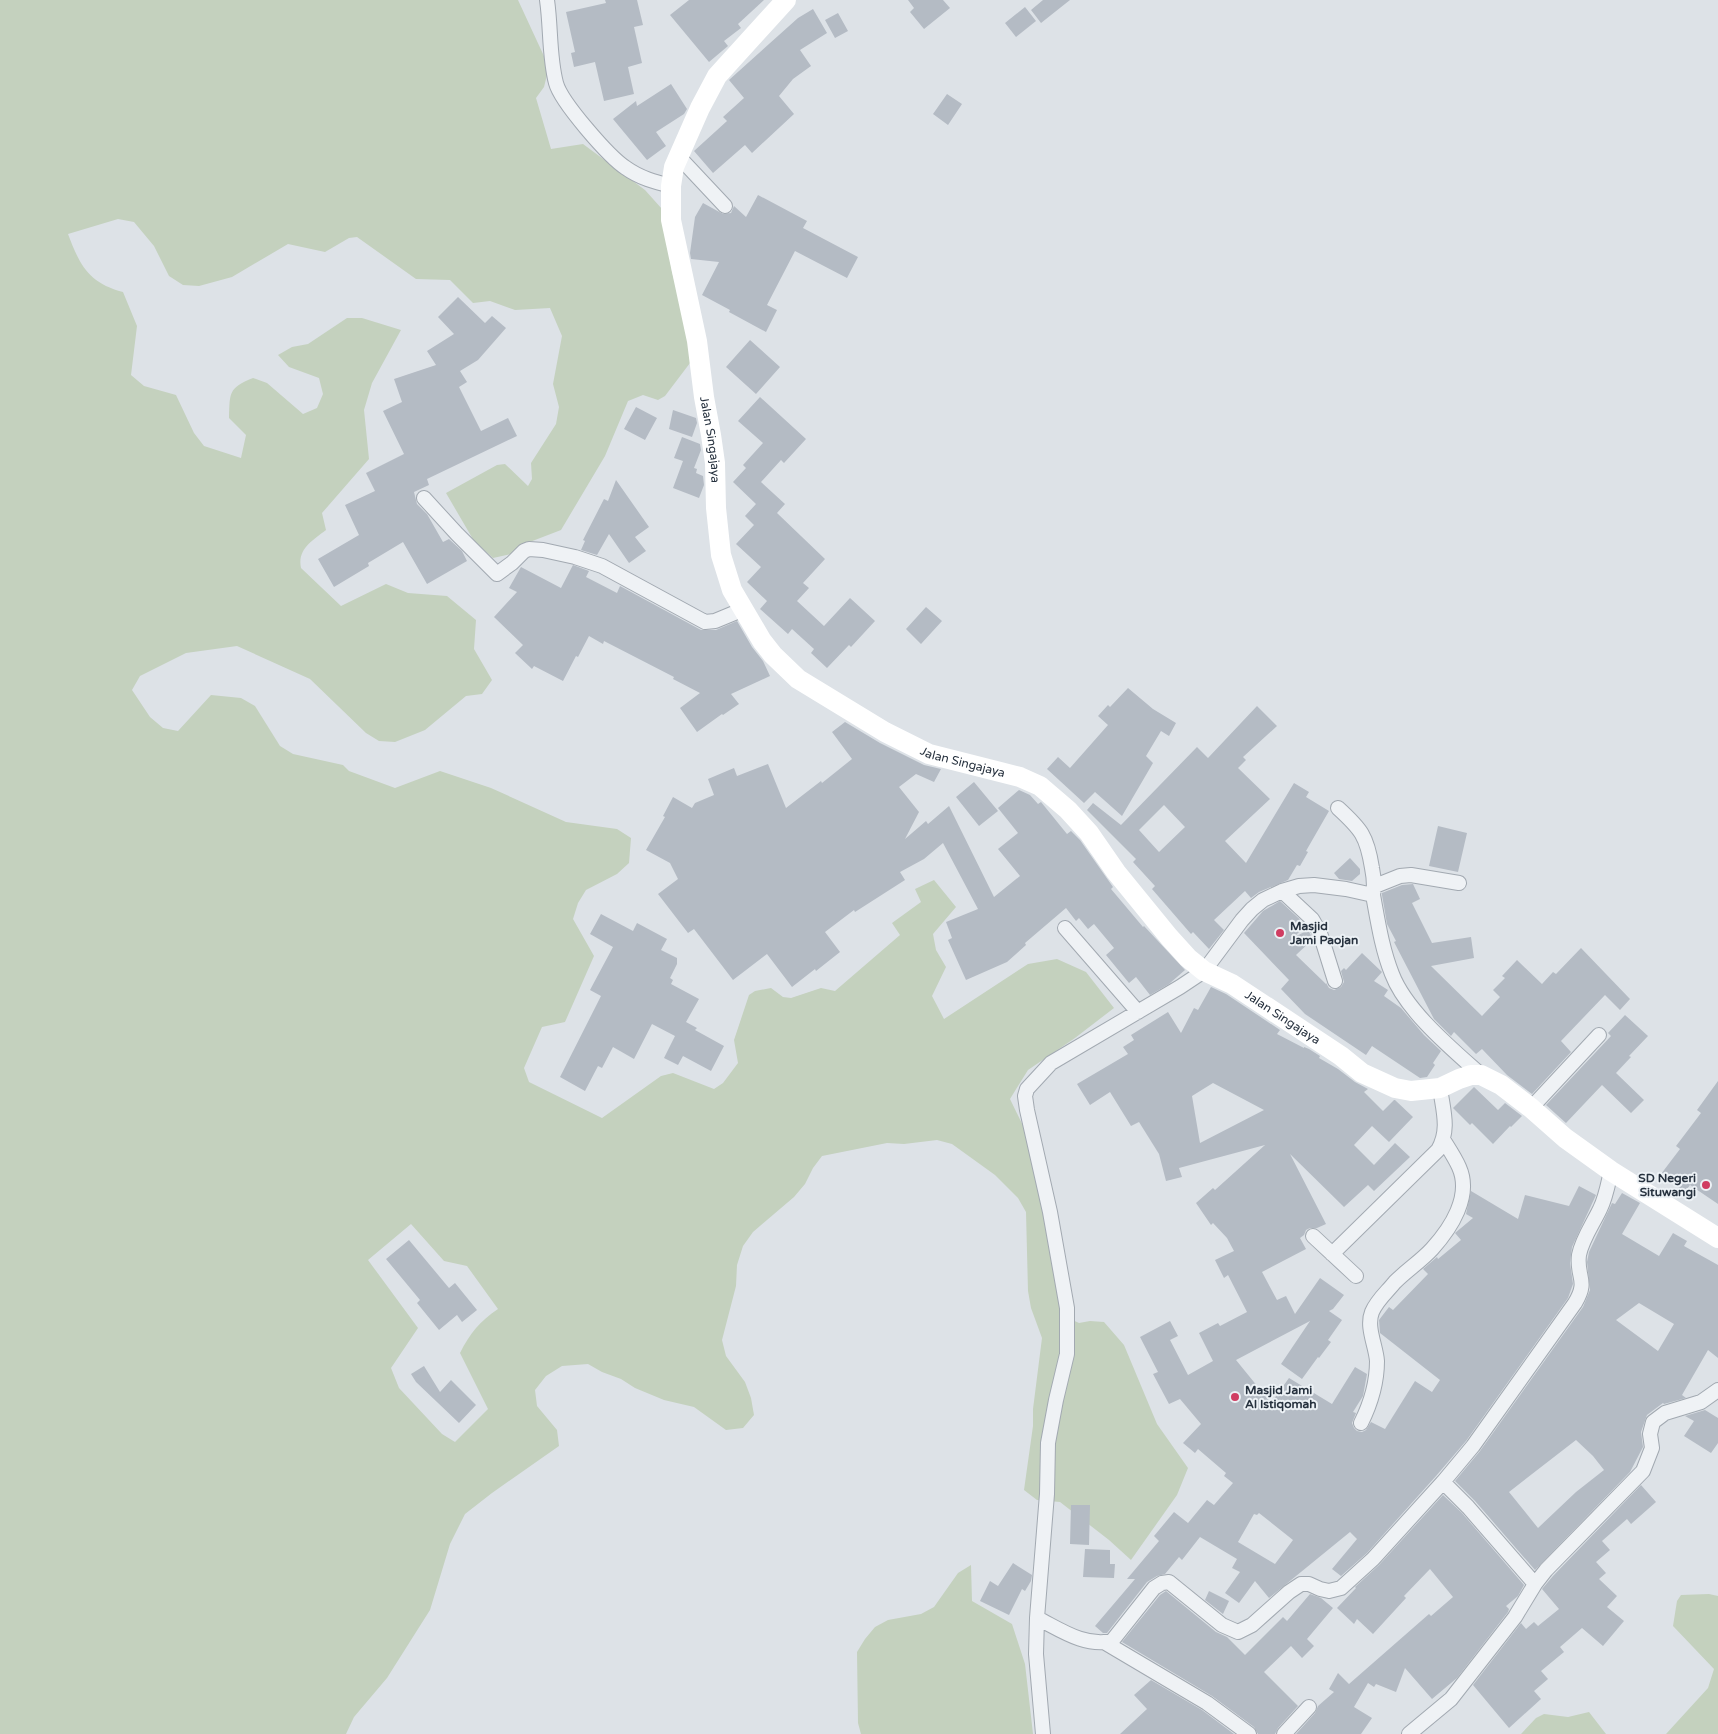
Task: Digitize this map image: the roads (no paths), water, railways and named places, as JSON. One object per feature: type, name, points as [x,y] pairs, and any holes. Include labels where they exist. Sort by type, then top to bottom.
[{"type":"street","points":[[547,0],[556,85],[564,99],[587,130],[624,167],[649,181],[671,186]]},
{"type":"street","name":"Jalan Singajaya","points":[[786,0],[717,76],[700,108],[674,167],[671,186],[671,220],[698,340],[715,463],[716,508],[721,555],[732,590],[762,641],[773,656],[798,678],[885,732],[929,754],[1020,777],[1040,786],[1054,797],[1089,833],[1116,872],[1169,938],[1188,958],[1204,970],[1232,984],[1342,1056],[1362,1073],[1395,1088],[1411,1092],[1440,1088],[1472,1075],[1482,1075]]},
{"type":"street","points":[[679,157],[725,206]]},
{"type":"street","points":[[424,498],[497,574],[524,551],[529,549],[543,550],[575,557],[602,566],[705,622],[716,621],[744,609]]},
{"type":"street","points":[[1338,808],[1357,826],[1369,846],[1382,944],[1392,976],[1405,998],[1450,1047],[1482,1075],[1501,1085],[1565,1138],[1611,1172],[1718,1238]]},
{"type":"street","points":[[1043,1734],[1036,1654],[1037,1618],[1047,1494],[1048,1443],[1067,1354],[1067,1318],[1050,1212],[1027,1110],[1025,1096],[1027,1089],[1051,1063],[1138,1012],[1204,970],[1252,908],[1263,900],[1282,891],[1299,886],[1314,885],[1374,891],[1400,876],[1411,875],[1459,883]]},
{"type":"street","points":[[1282,891],[1312,920],[1320,933],[1335,981]]},
{"type":"street","points":[[1065,928],[1138,1012]]},
{"type":"street","points":[[1531,1108],[1599,1035]]},
{"type":"street","points":[[1332,1254],[1425,1165],[1444,1141],[1446,1129],[1440,1088]]},
{"type":"street","points":[[1360,1423],[1371,1404],[1376,1384],[1377,1360],[1371,1332],[1371,1314],[1380,1298],[1400,1277],[1431,1250],[1447,1230],[1463,1196],[1463,1181],[1460,1168],[1444,1141]]},
{"type":"street","points":[[1037,1618],[1069,1635],[1088,1642],[1112,1641],[1154,1588],[1169,1582],[1222,1625],[1238,1632],[1252,1625],[1289,1592],[1301,1584],[1308,1584],[1320,1589],[1341,1588],[1373,1559],[1473,1446],[1579,1296],[1583,1284],[1579,1275],[1579,1253],[1601,1207],[1611,1172]]},
{"type":"street","points":[[1313,1236],[1356,1276]]},
{"type":"street","points":[[1409,1734],[1451,1699],[1515,1617],[1535,1584],[1592,1522],[1643,1471],[1652,1448],[1650,1434],[1653,1422],[1665,1413],[1701,1402],[1718,1390]]},
{"type":"street","points":[[1443,1482],[1468,1507],[1535,1584]]},
{"type":"street","points":[[1104,1642],[1207,1703],[1249,1734]]},
{"type":"street","points":[[1284,1734],[1309,1707]]},
{"type":"place","name":"Masjid Jami Paojan","points":[[1280,933]]},
{"type":"place","name":"SD Negeri Situwangi","points":[[1706,1185]]},
{"type":"place","name":"Masjid Jami Al Istiqomah","points":[[1235,1397]]}]
